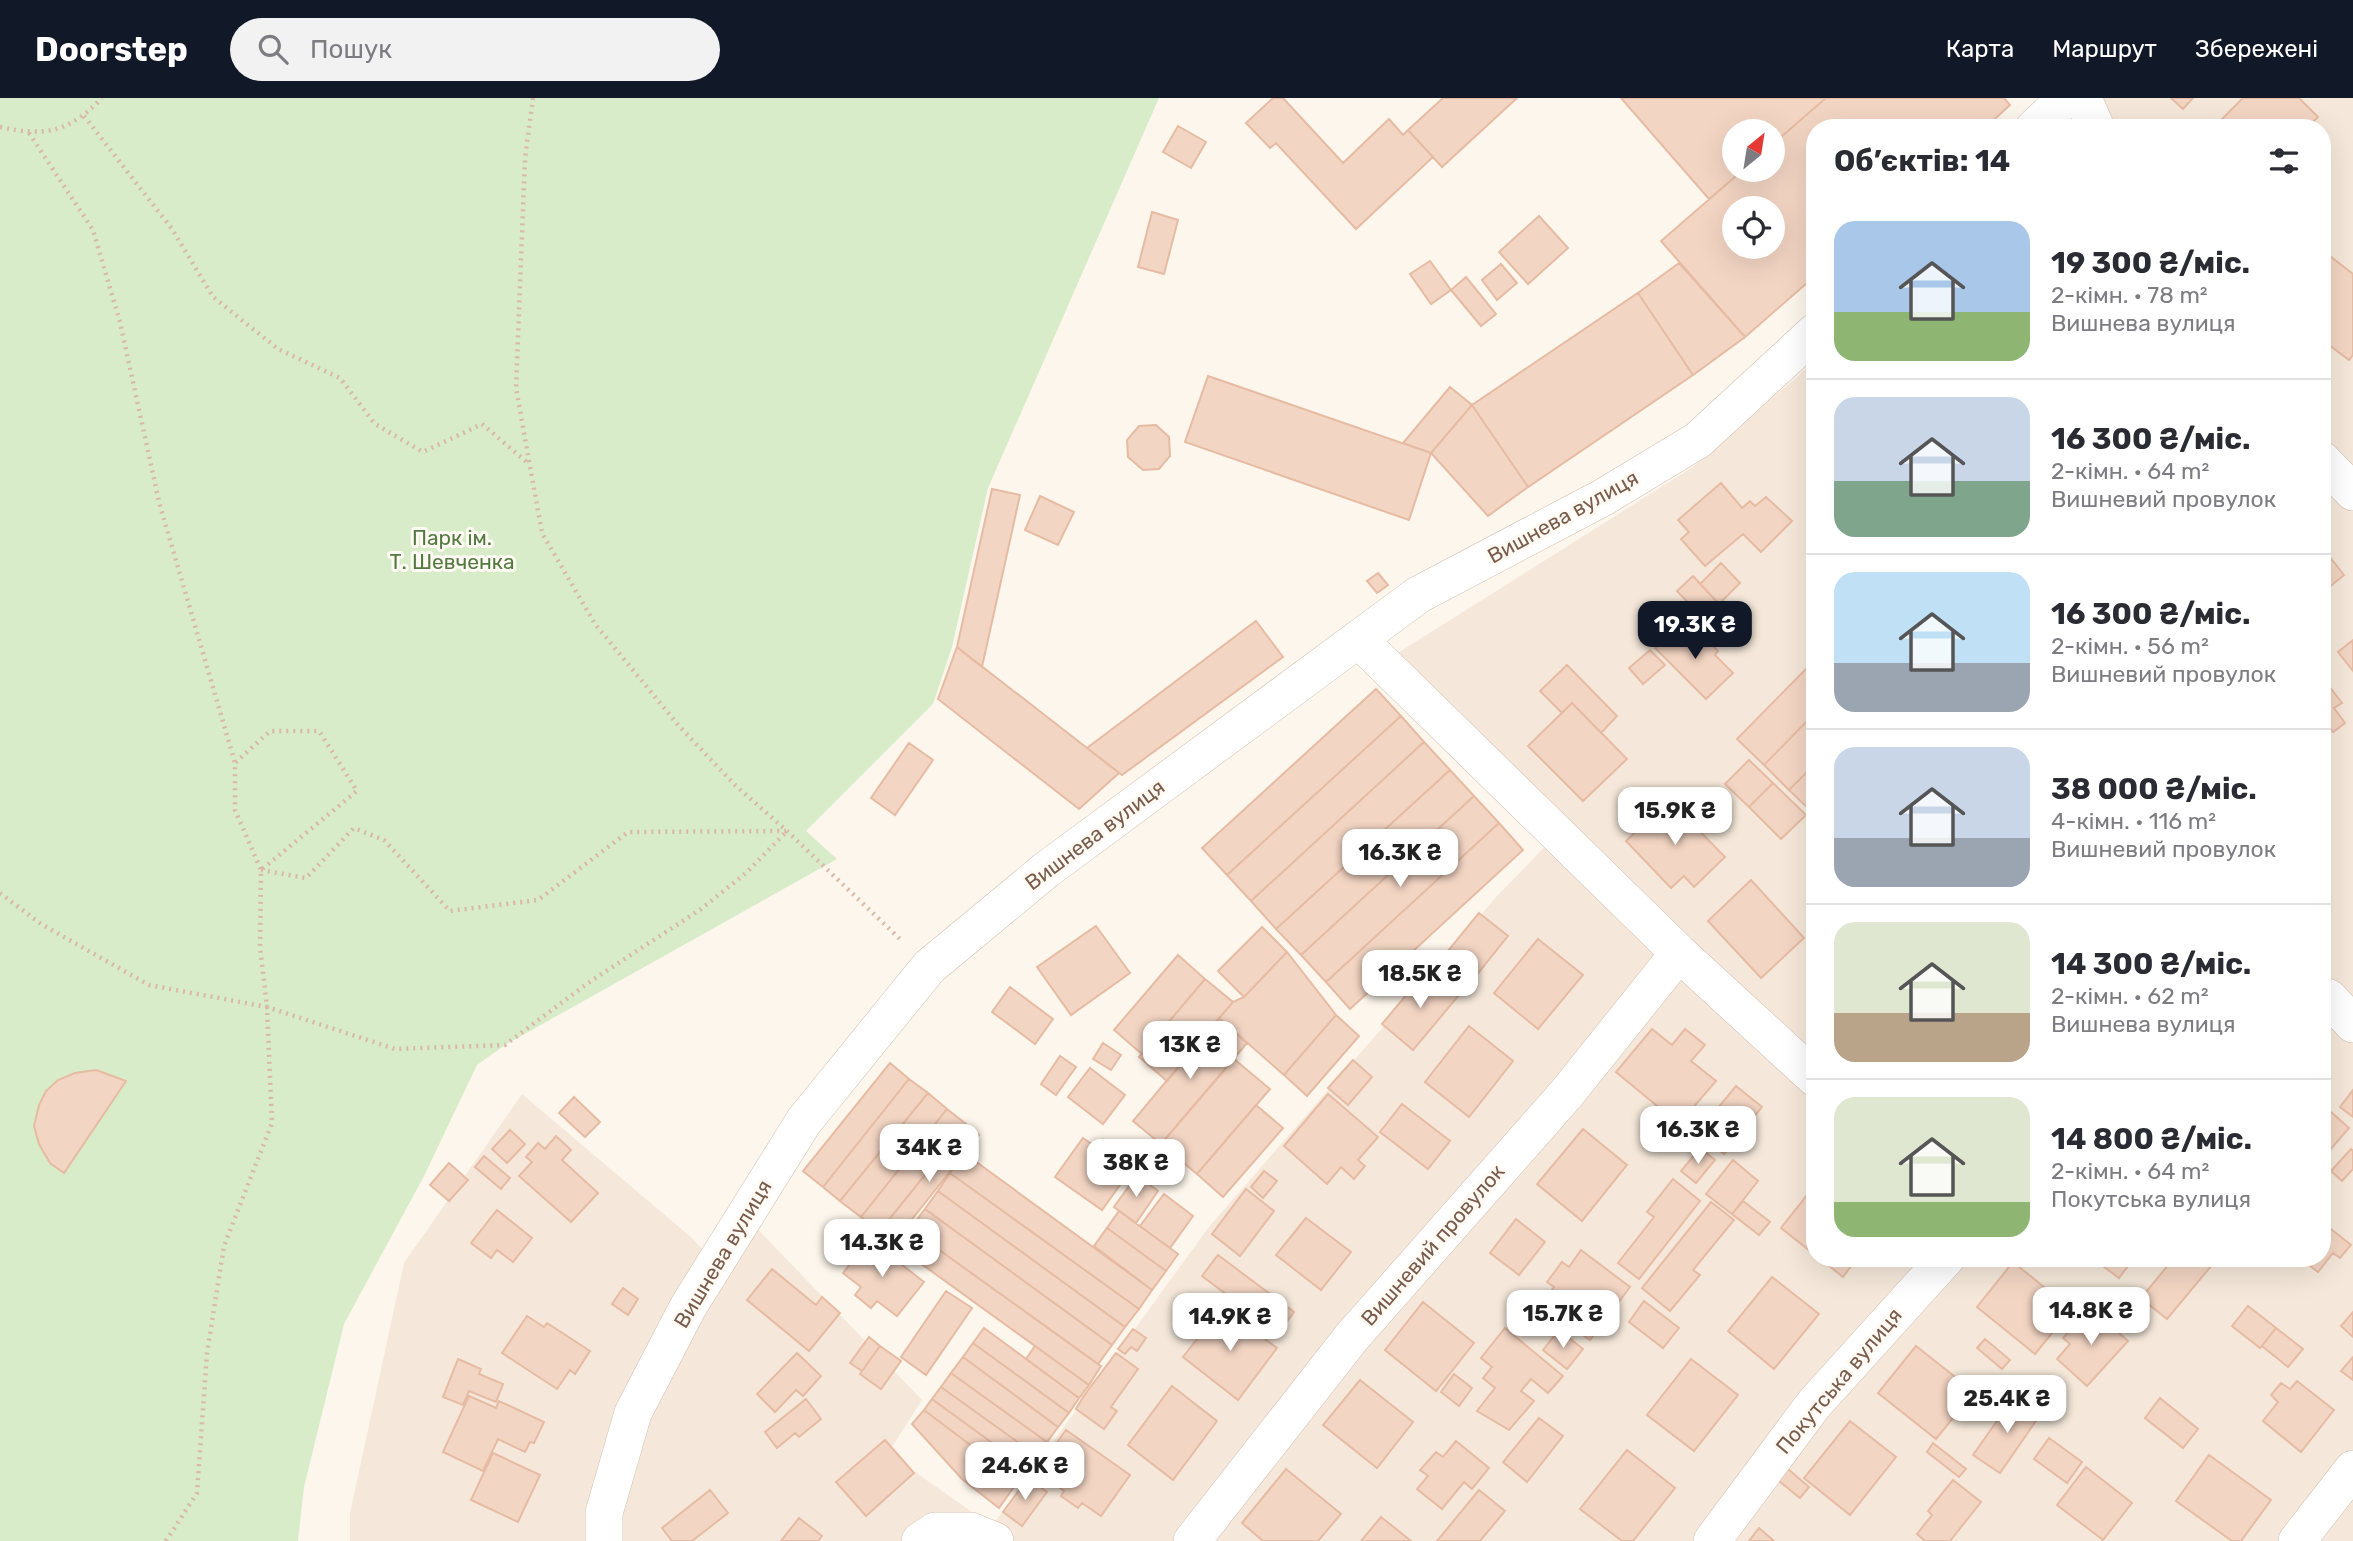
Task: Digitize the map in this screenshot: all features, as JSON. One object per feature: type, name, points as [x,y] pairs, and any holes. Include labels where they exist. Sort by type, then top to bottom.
[{"type":"street","points":[[2044,119],[2066,98]]},
{"type":"street","points":[[2083,98],[2092,119]]},
{"type":"street","name":"Вишнева вулиця","points":[[604,1541],[604,1513],[633,1413],[688,1307],[804,1121],[929,967],[1046,870],[1418,595],[1602,498],[1698,440],[1806,340]]},
{"type":"street","points":[[2331,469],[2353,492]]},
{"type":"street","points":[[1358,639],[1679,953],[1806,1070]]},
{"type":"street","name":"Вишневий провулок","points":[[1192,1541],[1351,1338],[1567,1093],[1679,953]]},
{"type":"street","points":[[2331,1000],[2353,1024]]},
{"type":"street","name":"Покутська вулиця","points":[[1712,1541],[1814,1404],[1938,1267]]},
{"type":"street","points":[[2297,1541],[2353,1469]]},
{"type":"street","points":[[920,1541],[935,1531],[971,1531],[995,1541]]},
{"type":"path","points":[[0,127],[29,133],[58,129],[84,116],[102,98]]},
{"type":"path","points":[[533,98],[525,158],[516,387],[542,533],[594,624],[679,726],[735,785],[929,967]]},
{"type":"path","points":[[84,116],[172,229],[213,297],[278,349],[340,378],[374,424],[423,452],[482,424],[530,464]]},
{"type":"path","points":[[29,133],[93,230],[120,322],[159,502],[235,763],[234,810],[261,870],[260,947],[267,1007],[272,1124],[224,1246],[206,1353],[197,1493],[166,1541]]},
{"type":"path","points":[[235,763],[270,732],[319,731],[357,791],[261,870]]},
{"type":"path","points":[[261,870],[306,878],[354,828],[384,840],[450,911],[538,900],[628,832],[787,831]]},
{"type":"path","points":[[0,892],[41,925],[149,985],[267,1007],[395,1049],[505,1045],[588,983],[701,909],[746,873],[787,831]]},
{"type":"shaded area","points":[[2103,98],[2353,98],[2353,1541],[350,1541],[350,1513],[404,1263],[522,1094],[692,1238],[716,1264],[746,1217],[922,1400],[888,1453],[992,1526],[1208,1228],[1498,895],[1564,827],[1393,656],[1693,467],[1806,369],[1806,1267],[2331,1267],[2331,119],[2084,119]]},
{"type":"green space","name":"Парк ім. Т. Шевченка","points":[[0,98],[1159,98],[988,488],[952,647],[933,704],[806,831],[837,859],[505,1045],[477,1065],[424,1176],[344,1324],[304,1487],[298,1541],[0,1541]]},
{"type":"building","points":[[1273,98],[1283,98],[1343,163],[1389,119],[1403,135],[1408,130],[1433,157],[1356,229],[1276,143],[1270,148],[1246,123]]},
{"type":"building","points":[[1443,98],[1517,98],[1442,167],[1408,130]]},
{"type":"building","points":[[1621,98],[1826,98],[1785,134],[1785,119],[1722,119],[1722,182],[1729,182],[1709,199]]},
{"type":"building","points":[[1826,98],[2004,98],[2010,105],[1995,119],[1806,119],[1806,284],[1745,337],[1661,241],[1729,182],[1785,182],[1785,134]]},
{"type":"building","points":[[2171,98],[2193,98],[2183,109]]},
{"type":"building","points":[[2243,98],[2299,98],[2318,117],[2316,119],[2222,119]]},
{"type":"building","points":[[1178,126],[1206,142],[1191,168],[1163,152]]},
{"type":"building","points":[[1152,212],[1178,220],[1164,274],[1138,267]]},
{"type":"building","points":[[1539,216],[1568,248],[1528,284],[1499,252]]},
{"type":"building","points":[[2331,257],[2353,274],[2353,355],[2349,360],[2331,346]]},
{"type":"building","points":[[1430,261],[1451,290],[1431,304],[1410,274]]},
{"type":"building","points":[[1679,263],[1745,337],[1693,375],[1638,293]]},
{"type":"building","points":[[1501,264],[1517,283],[1497,300],[1482,280]]},
{"type":"building","points":[[1466,277],[1496,314],[1481,326],[1451,290]]},
{"type":"building","points":[[1638,293],[1693,375],[1528,487],[1472,405]]},
{"type":"building","points":[[1208,376],[1431,453],[1409,520],[1185,442]]},
{"type":"building","points":[[1450,387],[1472,405],[1431,453],[1403,443]]},
{"type":"building","points":[[1472,405],[1528,487],[1488,516],[1431,453]]},
{"type":"building","points":[[1156,425],[1169,437],[1170,456],[1159,469],[1143,470],[1128,457],[1127,440],[1139,426]]},
{"type":"building","points":[[1721,483],[1742,508],[1750,501],[1755,506],[1766,497],[1792,521],[1761,552],[1743,534],[1705,566],[1681,539],[1689,532],[1678,520]]},
{"type":"building","points":[[992,489],[1020,495],[982,667],[957,647]]},
{"type":"building","points":[[1040,496],[1074,512],[1058,545],[1025,530]]},
{"type":"building","points":[[2331,558],[2344,575],[2331,586]]},
{"type":"building","points":[[1721,563],[1740,583],[1719,604],[1700,584]]},
{"type":"building","points":[[1378,573],[1388,585],[1377,593],[1367,581]]},
{"type":"building","points":[[1693,576],[1719,604],[1704,619],[1677,591]]},
{"type":"building","points":[[1256,621],[1283,657],[1122,775],[1087,748]]},
{"type":"building","points":[[1677,626],[1691,639],[1698,631],[1718,651],[1715,655],[1733,673],[1706,699],[1655,648]]},
{"type":"building","points":[[2353,640],[2353,671],[2338,652]]},
{"type":"building","points":[[957,647],[1119,773],[1079,809],[938,699]]},
{"type":"building","points":[[1650,650],[1665,665],[1643,684],[1629,668]]},
{"type":"building","points":[[1567,665],[1617,716],[1601,733],[1572,703],[1562,713],[1540,691]]},
{"type":"building","points":[[1806,669],[1806,722],[1764,765],[1737,739]]},
{"type":"building","points":[[1376,689],[1401,716],[1227,875],[1202,848]]},
{"type":"building","points":[[2331,689],[2342,703],[2334,708],[2345,723],[2333,732]]},
{"type":"building","points":[[1572,703],[1627,759],[1583,801],[1528,746]]},
{"type":"building","points":[[1401,716],[1424,742],[1251,901],[1227,875]]},
{"type":"building","points":[[1806,722],[1806,773],[1789,790],[1764,765]]},
{"type":"building","points":[[1424,742],[1450,770],[1276,929],[1251,901]]},
{"type":"building","points":[[909,743],[933,760],[895,815],[871,798]]},
{"type":"building","points":[[1749,760],[1773,783],[1749,807],[1725,784]]},
{"type":"building","points":[[1450,770],[1474,796],[1301,955],[1276,929]]},
{"type":"building","points":[[1806,773],[1806,806],[1789,790]]},
{"type":"building","points":[[1773,783],[1806,815],[1781,839],[1749,807]]},
{"type":"building","points":[[1474,796],[1499,823],[1326,982],[1301,955]]},
{"type":"building","points":[[1669,800],[1725,857],[1694,887],[1684,876],[1671,888],[1626,841]]},
{"type":"building","points":[[1499,823],[1523,850],[1350,1009],[1326,982]]},
{"type":"building","points":[[1751,880],[1804,938],[1761,978],[1708,921]]},
{"type":"building","points":[[1479,913],[1508,936],[1467,987],[1438,963]]},
{"type":"building","points":[[1096,926],[1130,973],[1071,1015],[1037,967]]},
{"type":"building","points":[[1262,927],[1287,952],[1244,997],[1218,971]]},
{"type":"building","points":[[1538,939],[1583,975],[1538,1029],[1494,993]]},
{"type":"building","points":[[1287,952],[1336,1015],[1284,1075],[1219,1018],[1233,1002],[1244,997]]},
{"type":"building","points":[[1178,955],[1205,979],[1142,1054],[1114,1030]]},
{"type":"building","points":[[1428,969],[1459,995],[1413,1050],[1382,1024]]},
{"type":"building","points":[[1205,979],[1233,1002],[1167,1081],[1139,1057]]},
{"type":"building","points":[[1010,987],[1053,1019],[1035,1044],[992,1012]]},
{"type":"building","points":[[1336,1015],[1359,1036],[1307,1096],[1284,1075]]},
{"type":"building","points":[[1219,1018],[1247,1043],[1161,1144],[1133,1121]]},
{"type":"building","points":[[1469,1026],[1513,1061],[1469,1117],[1425,1082]]},
{"type":"building","points":[[1652,1029],[1672,1045],[1685,1029],[1705,1045],[1691,1061],[1716,1081],[1679,1124],[1616,1072]]},
{"type":"building","points":[[1103,1043],[1121,1055],[1111,1070],[1093,1059]]},
{"type":"building","points":[[1060,1056],[1076,1067],[1056,1095],[1041,1084]]},
{"type":"building","points":[[1234,1059],[1270,1089],[1197,1174],[1161,1144]]},
{"type":"building","points":[[1353,1060],[1372,1077],[1348,1105],[1328,1088]]},
{"type":"building","points":[[890,1063],[909,1079],[823,1187],[803,1171]]},
{"type":"building","points":[[1090,1068],[1125,1095],[1103,1124],[1068,1097]]},
{"type":"building","points":[[96,1070],[126,1081],[64,1173],[50,1163],[39,1144],[34,1126],[39,1105],[46,1091],[58,1080],[75,1073]]},
{"type":"building","points":[[909,1079],[928,1093],[840,1201],[823,1187]]},
{"type":"building","points":[[1736,1086],[1762,1107],[1724,1154],[1703,1136],[1713,1122],[1709,1119]]},
{"type":"building","points":[[2353,1090],[2353,1117],[2340,1107]]},
{"type":"building","points":[[928,1093],[947,1109],[861,1217],[840,1201]]},
{"type":"building","points":[[1328,1094],[1378,1137],[1358,1160],[1365,1166],[1354,1179],[1341,1167],[1327,1184],[1284,1146]]},
{"type":"building","points":[[574,1097],[600,1122],[585,1137],[559,1113]]},
{"type":"building","points":[[1402,1104],[1450,1141],[1428,1169],[1380,1132]]},
{"type":"building","points":[[1256,1105],[1283,1128],[1223,1197],[1197,1174]]},
{"type":"building","points":[[947,1109],[966,1124],[879,1232],[861,1217]]},
{"type":"building","points":[[2331,1112],[2349,1128],[2331,1149]]},
{"type":"building","points":[[966,1124],[979,1135],[893,1243],[879,1232]]},
{"type":"building","points":[[1583,1129],[1627,1165],[1582,1221],[1537,1184]]},
{"type":"building","points":[[510,1130],[525,1144],[507,1163],[492,1149]]},
{"type":"building","points":[[556,1136],[571,1150],[562,1160],[598,1193],[571,1222],[519,1176],[532,1162],[526,1157],[538,1143],[545,1149]]},
{"type":"building","points":[[1083,1138],[1130,1171],[1102,1210],[1055,1177]]},
{"type":"building","points":[[1700,1148],[1715,1160],[1696,1183],[1681,1171]]},
{"type":"building","points":[[2351,1149],[2353,1169],[2342,1181],[2331,1171]]},
{"type":"building","points":[[964,1153],[1152,1290],[1139,1309],[950,1173]]},
{"type":"building","points":[[484,1156],[510,1178],[501,1189],[475,1167]]},
{"type":"building","points":[[1733,1160],[1758,1181],[1732,1214],[1706,1194]]},
{"type":"building","points":[[449,1163],[468,1180],[449,1201],[430,1185]]},
{"type":"building","points":[[1264,1171],[1277,1181],[1263,1198],[1251,1187]]},
{"type":"building","points":[[950,1173],[1139,1309],[1125,1327],[938,1191]]},
{"type":"building","points":[[1137,1175],[1158,1191],[1136,1223],[1114,1207]]},
{"type":"building","points":[[1673,1179],[1700,1201],[1639,1279],[1618,1263],[1654,1217],[1647,1212]]},
{"type":"building","points":[[1246,1189],[1274,1211],[1240,1256],[1212,1234]]},
{"type":"building","points":[[938,1191],[1125,1327],[1112,1345],[925,1209]]},
{"type":"building","points":[[1164,1194],[1193,1216],[1170,1248],[1140,1226]]},
{"type":"building","points":[[1806,1196],[1806,1248],[1781,1228]]},
{"type":"building","points":[[1743,1201],[1770,1222],[1759,1235],[1732,1214]]},
{"type":"building","points":[[1711,1202],[1734,1220],[1693,1270],[1700,1275],[1670,1311],[1642,1288]]},
{"type":"building","points":[[925,1209],[1112,1345],[1098,1364],[910,1229]]},
{"type":"building","points":[[497,1210],[532,1238],[513,1262],[497,1250],[491,1258],[471,1243]]},
{"type":"building","points":[[1119,1211],[1178,1254],[1166,1271],[1107,1228]]},
{"type":"building","points":[[1306,1218],[1351,1252],[1321,1290],[1276,1255]]},
{"type":"building","points":[[1516,1219],[1545,1242],[1519,1275],[1490,1253]]},
{"type":"building","points":[[1107,1228],[1166,1271],[1152,1290],[1094,1246]]},
{"type":"building","points":[[910,1229],[1101,1366],[1089,1385],[898,1247]]},
{"type":"building","points":[[2331,1229],[2351,1245],[2340,1258],[2333,1253],[2331,1256]]},
{"type":"building","points":[[869,1239],[924,1282],[897,1316],[877,1301],[871,1308],[855,1295],[861,1287],[843,1273]]},
{"type":"building","points":[[1581,1250],[1630,1287],[1590,1340],[1541,1304],[1554,1287],[1547,1282],[1562,1262],[1569,1267]]},
{"type":"building","points":[[1218,1255],[1294,1312],[1278,1333],[1202,1276]]},
{"type":"building","points":[[1830,1267],[1850,1267],[1843,1277]]},
{"type":"building","points":[[2009,1267],[2019,1267],[2059,1299],[2053,1306],[2066,1316],[2035,1354],[1977,1307]]},
{"type":"building","points":[[2104,1267],[2127,1267],[2119,1278]]},
{"type":"building","points":[[2167,1267],[2210,1267],[2167,1319],[2141,1298]]},
{"type":"building","points":[[772,1269],[816,1305],[822,1297],[840,1313],[809,1351],[747,1300]]},
{"type":"building","points":[[1772,1277],[1819,1314],[1774,1369],[1728,1331]]},
{"type":"building","points":[[623,1288],[638,1299],[628,1315],[612,1304]]},
{"type":"building","points":[[946,1291],[972,1308],[926,1375],[901,1357]]},
{"type":"building","points":[[1644,1301],[1679,1328],[1663,1348],[1629,1322]]},
{"type":"building","points":[[1423,1302],[1474,1343],[1436,1391],[1385,1350]]},
{"type":"building","points":[[2248,1306],[2276,1328],[2260,1348],[2232,1326]]},
{"type":"building","points":[[1222,1307],[1277,1348],[1238,1400],[1183,1357]]},
{"type":"building","points":[[2091,1308],[2128,1341],[2087,1386],[2057,1359],[2070,1344],[2063,1338]]},
{"type":"building","points":[[2353,1312],[2353,1337],[2341,1326]]},
{"type":"building","points":[[527,1316],[544,1327],[547,1323],[590,1351],[575,1374],[570,1370],[557,1389],[502,1353]]},
{"type":"building","points":[[984,1328],[1079,1398],[1069,1413],[973,1343]]},
{"type":"building","points":[[1505,1328],[1563,1376],[1548,1393],[1531,1379],[1521,1391],[1534,1401],[1509,1430],[1477,1411],[1495,1388],[1483,1378],[1492,1367],[1481,1358]]},
{"type":"building","points":[[2276,1328],[2303,1349],[2288,1367],[2262,1346]]},
{"type":"building","points":[[1133,1329],[1146,1338],[1137,1351],[1131,1347],[1125,1354],[1118,1349]]},
{"type":"building","points":[[1559,1330],[1583,1349],[1567,1369],[1543,1350]]},
{"type":"building","points":[[869,1337],[880,1346],[862,1371],[850,1363]]},
{"type":"building","points":[[1985,1339],[2010,1360],[2002,1369],[1977,1348]]},
{"type":"building","points":[[973,1343],[1069,1413],[1058,1427],[963,1357]]},
{"type":"building","points":[[880,1346],[901,1361],[881,1389],[860,1374]]},
{"type":"building","points":[[1035,1346],[1089,1385],[1079,1398],[1026,1359]]},
{"type":"building","points":[[1916,1346],[1974,1392],[1936,1439],[1878,1393]]},
{"type":"building","points":[[797,1353],[821,1376],[803,1396],[796,1390],[775,1412],[757,1394]]},
{"type":"building","points":[[1116,1353],[1138,1369],[1111,1407],[1117,1411],[1104,1429],[1076,1409]]},
{"type":"building","points":[[963,1357],[1058,1427],[1047,1442],[951,1373]]},
{"type":"building","points":[[2353,1357],[2353,1380],[2341,1371]]},
{"type":"building","points":[[458,1359],[481,1369],[479,1374],[503,1384],[496,1402],[469,1391],[463,1405],[443,1397]]},
{"type":"building","points":[[1691,1359],[1738,1395],[1694,1451],[1647,1415]]},
{"type":"building","points":[[951,1373],[1047,1442],[1037,1456],[941,1387]]},
{"type":"building","points":[[1454,1374],[1472,1388],[1459,1406],[1441,1392]]},
{"type":"building","points":[[1360,1380],[1413,1422],[1377,1468],[1323,1425]]},
{"type":"building","points":[[2297,1381],[2334,1410],[2301,1452],[2263,1421],[2278,1402],[2271,1395],[2281,1383],[2290,1389]]},
{"type":"building","points":[[1172,1386],[1217,1421],[1173,1480],[1128,1445]]},
{"type":"building","points":[[941,1387],[1037,1456],[1028,1469],[932,1399]]},
{"type":"building","points":[[469,1396],[496,1408],[499,1401],[544,1422],[534,1443],[530,1442],[525,1452],[498,1439],[483,1471],[443,1452]]},
{"type":"building","points":[[2014,1397],[2040,1415],[2000,1473],[1973,1455]]},
{"type":"building","points":[[2160,1398],[2198,1429],[2183,1448],[2145,1418]]},
{"type":"building","points":[[806,1399],[821,1419],[799,1437],[795,1433],[777,1448],[765,1432]]},
{"type":"building","points":[[932,1399],[1028,1469],[1018,1481],[924,1410]]},
{"type":"building","points":[[924,1410],[1018,1481],[999,1508],[962,1479],[912,1424]]},
{"type":"building","points":[[1539,1418],[1563,1436],[1527,1482],[1503,1462]]},
{"type":"building","points":[[1850,1421],[1896,1457],[1850,1515],[1804,1478]]},
{"type":"building","points":[[1066,1430],[1130,1475],[1101,1516],[1082,1503],[1078,1508],[1061,1496],[1064,1491],[1037,1471]]},
{"type":"building","points":[[2049,1438],[2082,1462],[2067,1483],[2034,1459]]},
{"type":"building","points":[[885,1440],[914,1473],[866,1516],[836,1482]]},
{"type":"building","points":[[1456,1441],[1489,1468],[1472,1489],[1464,1482],[1442,1509],[1417,1489],[1428,1476],[1420,1470],[1436,1452],[1443,1457]]},
{"type":"building","points":[[1933,1443],[1966,1469],[1959,1477],[1927,1452]]},
{"type":"building","points":[[1627,1450],[1675,1488],[1633,1541],[1622,1541],[1580,1509]]},
{"type":"building","points":[[493,1453],[540,1475],[518,1522],[471,1500]]},
{"type":"building","points":[[2209,1455],[2271,1500],[2241,1541],[2232,1541],[2176,1501]]},
{"type":"building","points":[[2086,1467],[2132,1503],[2103,1540],[2057,1505]]},
{"type":"building","points":[[1286,1469],[1341,1514],[1318,1541],[1263,1541],[1242,1523]]},
{"type":"building","points":[[1788,1469],[1809,1487],[1800,1498],[1779,1481]]},
{"type":"building","points":[[1028,1478],[1047,1492],[1022,1526],[1003,1512]]},
{"type":"building","points":[[1953,1480],[1981,1502],[1950,1541],[1925,1541],[1917,1534],[1932,1515],[1928,1511]]},
{"type":"building","points":[[710,1490],[728,1513],[692,1541],[672,1541],[662,1528]]},
{"type":"building","points":[[1479,1490],[1505,1511],[1480,1541],[1437,1541]]},
{"type":"building","points":[[1381,1517],[1411,1541],[1361,1541]]},
{"type":"building","points":[[799,1518],[822,1536],[818,1541],[781,1541]]},
{"type":"building","points":[[1759,1528],[1774,1541],[1749,1541]]}]
